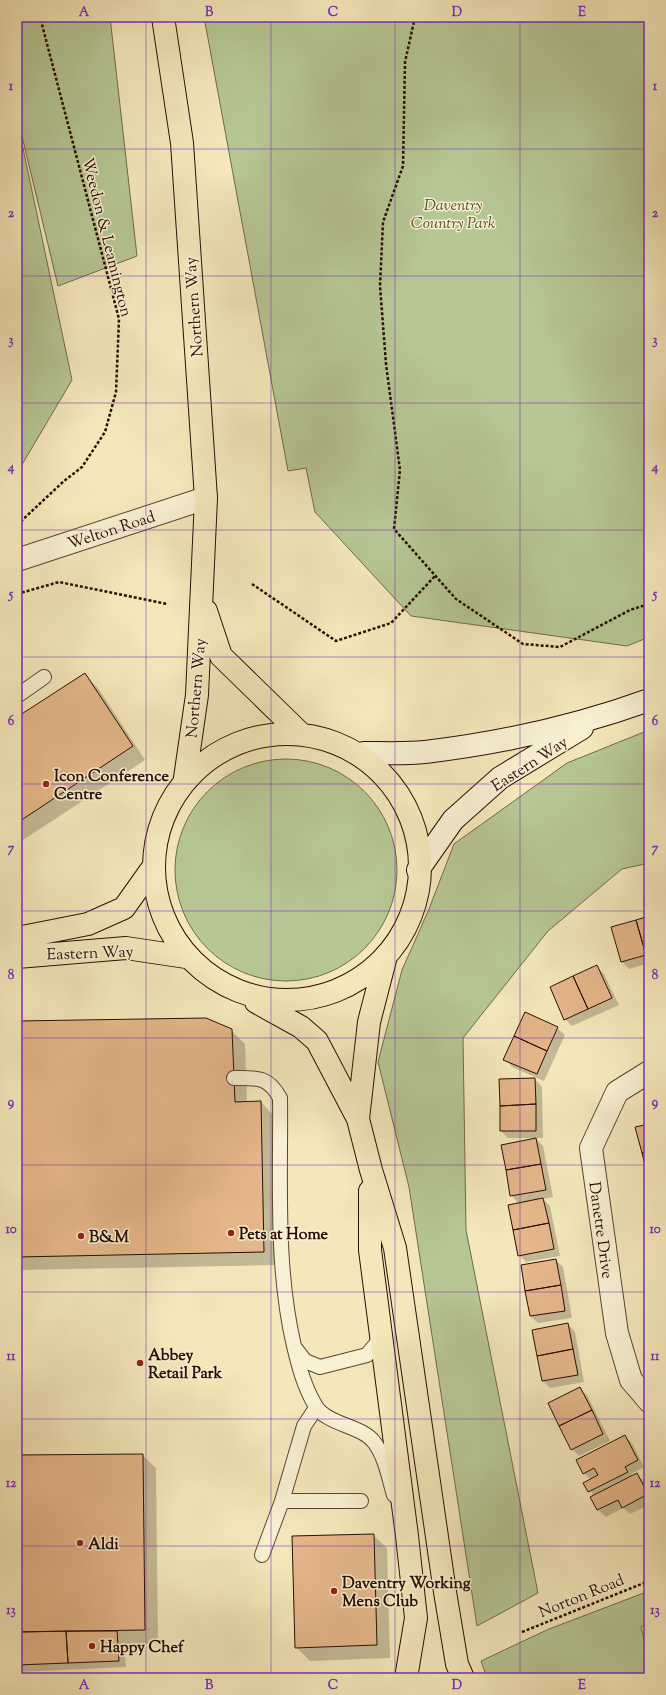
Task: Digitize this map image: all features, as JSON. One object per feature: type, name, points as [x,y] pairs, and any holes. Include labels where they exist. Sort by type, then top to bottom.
[{"type":"main road","name":"Northern Way","points":[[162,17],[182,143],[206,498],[197,695],[185,778]]},
{"type":"main road","name":"Northern Way","points":[[202,598],[222,656],[300,733]]},
{"type":"main road","points":[[358,1119],[369,1022],[385,960],[414,909],[418,870],[414,826],[386,775],[364,753],[331,739],[300,733],[264,736],[240,741],[221,751],[185,778],[162,824],[152,870],[162,912],[173,936],[186,957],[230,992],[254,1001],[301,1027],[317,1040],[358,1119],[371,1170],[395,1248],[445,1592],[457,1664],[463,1678]]},
{"type":"main road","name":"Eastern Way","points":[[17,938],[88,924],[124,908],[152,870]]},
{"type":"main road","name":"Eastern Way","points":[[17,957],[126,948],[186,957]]},
{"type":"main road","points":[[254,1001],[305,1002],[340,990],[385,960]]},
{"type":"main road","points":[[371,1170],[370,1250],[380,1340],[407,1536],[416,1618],[406,1678]]},
{"type":"street","name":"Welton Road","points":[[17,560],[206,498]]},
{"type":"street","name":"Eastern Way","points":[[364,753],[424,752],[544,731],[600,717],[649,700]]},
{"type":"street","name":"Eastern Way","points":[[418,870],[453,820],[500,778],[600,717]]},
{"type":"street","name":"Danetre Drive","points":[[649,1072],[617,1092],[592,1148],[617,1333],[631,1380],[649,1401]]},
{"type":"lane","points":[[17,696],[44,677]]},
{"type":"lane","points":[[234,1078],[258,1078],[274,1085],[280,1098],[282,1280],[286,1313],[302,1382],[316,1408],[335,1422],[373,1440],[381,1453],[407,1536]]},
{"type":"lane","points":[[294,1348],[305,1361],[320,1367],[367,1355],[380,1340]]},
{"type":"lane","points":[[262,1555],[282,1501],[304,1426],[316,1408]]},
{"type":"lane","points":[[282,1501],[361,1501]]},
{"type":"path","name":"Weedon & Leamington","points":[[17,525],[60,485],[82,467],[105,432],[116,392],[118,319],[40,17]]},
{"type":"path","points":[[415,17],[405,62],[403,166],[383,222],[380,286],[386,364],[400,470],[394,529],[456,599],[523,644],[560,647],[630,610],[649,604]]},
{"type":"path","points":[[252,584],[336,641],[391,623],[435,576]]},
{"type":"path","points":[[17,594],[59,582],[167,604]]},
{"type":"path","name":"Norton Road","points":[[522,1632],[649,1581]]},
{"type":"green space","points":[[17,17],[110,17],[137,256],[58,286],[17,115]]},
{"type":"green space","name":"Daventry Country Park","points":[[204,17],[649,17],[649,637],[627,646],[411,616],[315,512],[306,468],[288,471]]},
{"type":"green space","points":[[17,120],[72,380],[17,473]]},
{"type":"green space","points":[[649,730],[649,863],[622,869],[548,931],[463,1038],[466,1230],[538,1593],[477,1626],[409,1187],[378,1062],[402,970],[429,909],[454,844],[567,763]]},
{"type":"green space","points":[[275,759],[297,759],[329,767],[348,777],[365,791],[379,808],[389,827],[395,848],[397,870],[395,892],[389,913],[379,932],[365,949],[348,963],[329,973],[297,981],[275,981],[243,973],[224,963],[200,941],[193,932],[183,913],[175,881],[175,859],[183,827],[193,808],[215,784],[224,777],[243,767]]},
{"type":"green space","points":[[649,1591],[649,1624],[641,1627],[649,1659],[649,1678],[487,1678],[481,1661],[549,1629]]},
{"type":"building","name":"Icon Conference Centre","points":[[85,673],[133,746],[17,823],[17,717]]},
{"type":"building","points":[[649,916],[649,954],[646,955],[636,920]]},
{"type":"building","points":[[636,920],[646,955],[621,962],[611,927]]},
{"type":"building","points":[[597,965],[612,998],[588,1009],[573,976]]},
{"type":"building","points":[[573,976],[588,1009],[564,1020],[550,987]]},
{"type":"building","points":[[525,1012],[558,1027],[547,1051],[514,1036]]},
{"type":"building","points":[[206,1018],[232,1029],[235,1102],[261,1101],[264,1252],[17,1257],[17,1021]]},
{"type":"building","points":[[514,1036],[547,1051],[537,1074],[503,1060]]},
{"type":"building","points":[[535,1078],[536,1104],[500,1106],[499,1079]]},
{"type":"building","points":[[536,1104],[536,1131],[500,1131],[500,1106]]},
{"type":"building","points":[[649,1124],[649,1151],[642,1153],[635,1127]]},
{"type":"building","points":[[536,1138],[541,1164],[506,1170],[501,1145]]},
{"type":"building","points":[[649,1151],[649,1177],[648,1178],[642,1153]]},
{"type":"building","points":[[541,1164],[546,1190],[510,1196],[506,1170]]},
{"type":"building","points":[[649,1182],[649,1198],[645,1183]]},
{"type":"building","points":[[543,1198],[549,1223],[513,1230],[508,1205]]},
{"type":"building","points":[[549,1223],[554,1249],[518,1256],[513,1230]]},
{"type":"building","points":[[556,1259],[561,1285],[525,1291],[521,1265]]},
{"type":"building","points":[[561,1285],[565,1311],[530,1316],[525,1291]]},
{"type":"building","points":[[568,1323],[573,1349],[537,1356],[532,1330]]},
{"type":"building","points":[[573,1349],[578,1375],[542,1381],[537,1356]]},
{"type":"building","points":[[580,1387],[592,1410],[559,1426],[548,1403]]},
{"type":"building","points":[[592,1410],[603,1434],[571,1450],[559,1426]]},
{"type":"building","points":[[625,1435],[638,1460],[625,1467],[628,1472],[588,1492],[583,1483],[598,1475],[594,1468],[583,1474],[576,1460]]},
{"type":"building","name":"Aldi","points":[[143,1454],[145,1630],[17,1632],[17,1455]]},
{"type":"building","points":[[637,1473],[648,1494],[622,1508],[618,1500],[597,1510],[590,1497]]},
{"type":"building","name":"Daventry Working Mens Club","points":[[374,1534],[377,1645],[295,1648],[292,1536]]},
{"type":"building","points":[[66,1631],[68,1663],[17,1665],[17,1632]]},
{"type":"building","name":"Happy Chef","points":[[66,1631],[117,1631],[119,1661],[68,1663]]},
{"type":"place","name":"Icon Conference Centre","points":[[46,784]]},
{"type":"place","name":"Pets at Home","points":[[231,1233]]},
{"type":"place","name":"B&M","points":[[81,1236]]},
{"type":"place","name":"Abbey Retail Park","points":[[140,1363]]},
{"type":"place","name":"Aldi","points":[[80,1543]]},
{"type":"place","name":"Daventry Working Mens Club","points":[[334,1591]]},
{"type":"place","name":"Happy Chef","points":[[92,1646]]}]
